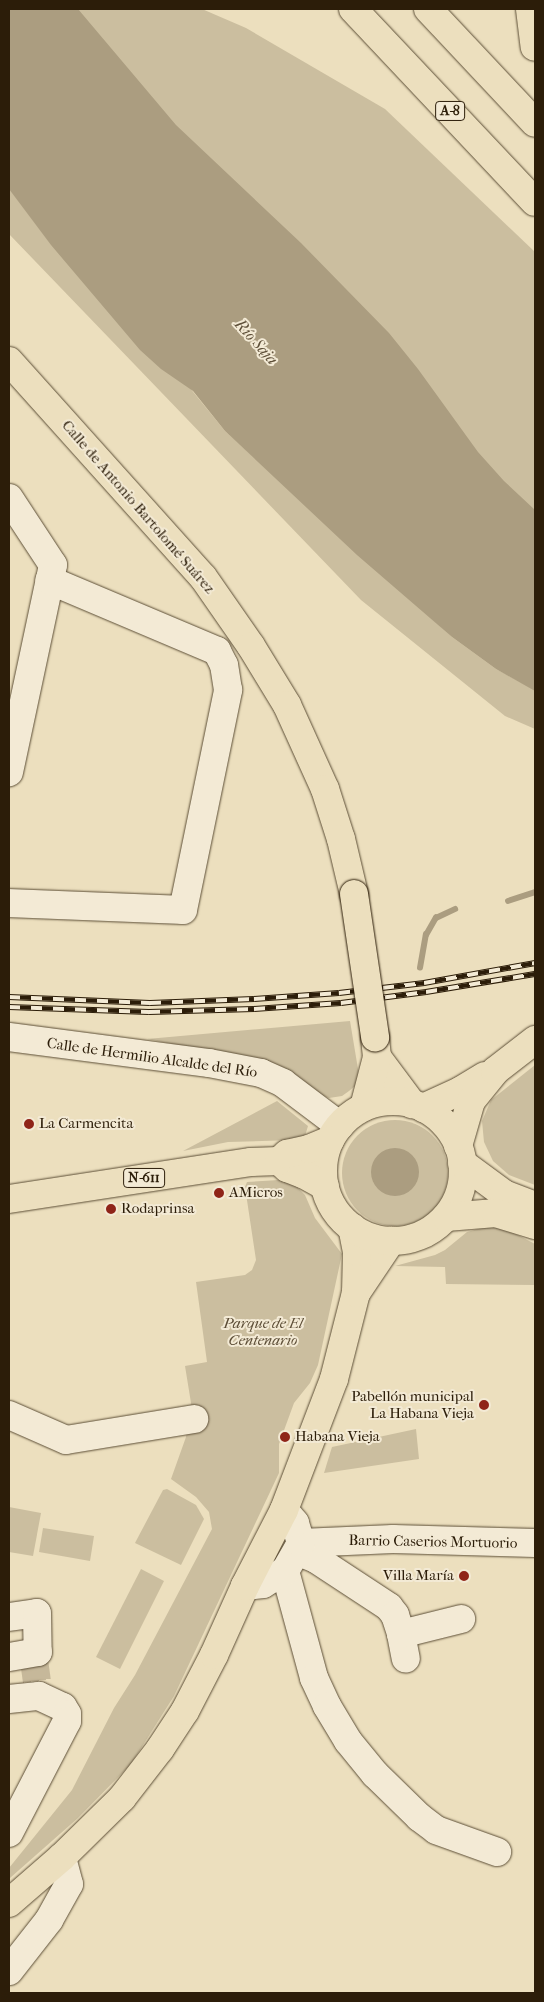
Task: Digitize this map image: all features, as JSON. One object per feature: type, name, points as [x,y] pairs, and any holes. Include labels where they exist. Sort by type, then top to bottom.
[{"type":"main road","points":[[428,9],[535,123]]},
{"type":"main road","points":[[530,9],[535,47]]},
{"type":"main road","points":[[358,15],[535,216]]},
{"type":"main road","name":"A-8","points":[[358,15],[535,202]]},
{"type":"main road","name":"Calle de Antonio Bartolomé Suárez","points":[[9,361],[203,577],[251,646],[287,705],[321,780],[341,839],[354,894],[376,1047],[364,1107]]},
{"type":"main road","name":"N-611","points":[[9,1199],[251,1162],[279,1161],[288,1154],[309,1149],[335,1133],[351,1115],[364,1107],[384,1102],[417,1106],[454,1095],[495,1071],[535,1040]]},
{"type":"main road","name":"Calle de Antonio Bartolomé Suárez","points":[[376,1047],[417,1106]]},
{"type":"main road","name":"N-611","points":[[335,1133],[323,1168],[325,1186],[338,1213],[352,1227],[370,1237],[391,1240],[421,1235],[446,1216],[460,1192],[460,1155],[471,1101],[495,1071]]},
{"type":"main road","points":[[417,1106],[447,1127],[460,1155],[504,1194],[535,1206]]},
{"type":"main road","points":[[279,1161],[287,1168],[325,1186]]},
{"type":"main road","points":[[446,1216],[496,1213],[535,1225]]},
{"type":"main road","points":[[11,1899],[62,1857],[122,1798],[160,1749],[189,1703],[284,1510],[334,1379],[356,1292],[357,1252],[352,1227]]},
{"type":"main road","points":[[356,1292],[391,1240]]},
{"type":"street","points":[[9,498],[53,565],[9,772]]},
{"type":"street","points":[[9,903],[183,910],[228,690],[226,672],[217,651],[50,580]]},
{"type":"street","name":"Calle de Hermilio Alcalde del Río","points":[[9,1037],[209,1063],[261,1073],[283,1083],[335,1133]]},
{"type":"street","points":[[9,1415],[66,1440],[194,1419]]},
{"type":"street","points":[[284,1510],[295,1522],[295,1555],[314,1678],[327,1706],[348,1741],[375,1774],[419,1817],[436,1830],[497,1852]]},
{"type":"street","name":"Barrio Caserios Mortuorio","points":[[295,1555],[393,1539],[535,1543]]},
{"type":"street","points":[[245,1586],[263,1584],[295,1555]]},
{"type":"street","points":[[295,1555],[316,1559],[389,1607],[395,1615],[404,1646],[461,1619]]},
{"type":"street","points":[[9,1617],[37,1613],[38,1652],[9,1657]]},
{"type":"street","points":[[9,1700],[39,1696],[63,1707],[67,1714],[67,1720],[9,1833]]},
{"type":"street","points":[[9,1971],[50,1920],[69,1884],[62,1857]]},
{"type":"green space","points":[[80,9],[202,9],[246,28],[385,109],[535,252],[535,511],[457,458],[65,22]]},
{"type":"green space","points":[[9,166],[225,431],[452,637],[496,669],[535,690],[535,729],[505,716],[361,600],[9,234]]},
{"type":"green space","points":[[350,1021],[359,1075],[355,1086],[349,1091],[342,1096],[329,1098],[193,1048],[147,1039]]},
{"type":"green space","points":[[535,1065],[535,1185],[509,1175],[493,1161],[484,1142],[482,1121],[491,1100]]},
{"type":"green space","points":[[277,1101],[308,1126],[305,1136],[293,1140],[228,1142],[183,1151]]},
{"type":"green space","points":[[395,1120],[415,1124],[432,1136],[444,1153],[448,1173],[444,1193],[432,1210],[415,1222],[395,1226],[375,1222],[358,1210],[346,1193],[342,1173],[346,1153],[358,1136],[375,1124]]},
{"type":"green space","name":"Parque de El Centenario","points":[[279,1180],[293,1183],[305,1195],[315,1218],[342,1254],[318,1365],[310,1383],[294,1403],[279,1444],[279,1473],[174,1696],[131,1764],[78,1818],[10,1878],[9,1868],[72,1790],[114,1708],[135,1675],[212,1529],[209,1512],[196,1497],[171,1479],[186,1437],[191,1403],[185,1366],[207,1362],[196,1282],[245,1275],[252,1270],[256,1260],[245,1187],[247,1182]]},
{"type":"green space","points":[[489,1226],[512,1232],[535,1244],[535,1285],[446,1284],[445,1267],[395,1266],[435,1255],[445,1250],[467,1232]]},
{"type":"green space","points":[[416,1429],[419,1459],[324,1473],[332,1447]]},
{"type":"green space","points":[[167,1489],[196,1505],[204,1519],[181,1565],[135,1543],[163,1490]]},
{"type":"green space","points":[[9,1507],[41,1513],[33,1556],[9,1552]]},
{"type":"green space","points":[[43,1528],[94,1536],[90,1561],[39,1552]]},
{"type":"green space","points":[[141,1569],[164,1581],[120,1669],[96,1657]]},
{"type":"water","name":"Río Saja","points":[[9,9],[78,9],[176,125],[301,243],[389,333],[418,369],[478,452],[504,481],[535,510],[535,691],[496,669],[452,637],[357,555],[225,431],[193,391],[161,369],[140,350],[51,245],[9,189]]},
{"type":"water","points":[[390,1148],[400,1148],[412,1155],[419,1167],[419,1177],[412,1189],[400,1196],[390,1196],[382,1192],[375,1185],[371,1177],[371,1167],[375,1159],[382,1152]]},
{"type":"waterway","points":[[508,901],[535,892]]},
{"type":"waterway","points":[[420,968],[426,935],[436,918],[455,909]]},
{"type":"tunnel","points":[[33,1653],[39,1696]]},
{"type":"railway","points":[[9,997],[150,1003],[254,999],[339,993],[424,983],[535,963]]},
{"type":"railway","points":[[9,1007],[149,1012],[254,1009],[341,1003],[426,992],[535,974]]},
{"type":"place","name":"La Carmencita","points":[[29,1124]]},
{"type":"place","name":"AMicros","points":[[219,1193]]},
{"type":"place","name":"Rodaprinsa","points":[[111,1209]]},
{"type":"place","name":"Pabellón municipal La Habana Vieja","points":[[484,1405]]},
{"type":"place","name":"Habana Vieja","points":[[285,1437]]},
{"type":"place","name":"Villa María","points":[[464,1576]]}]
